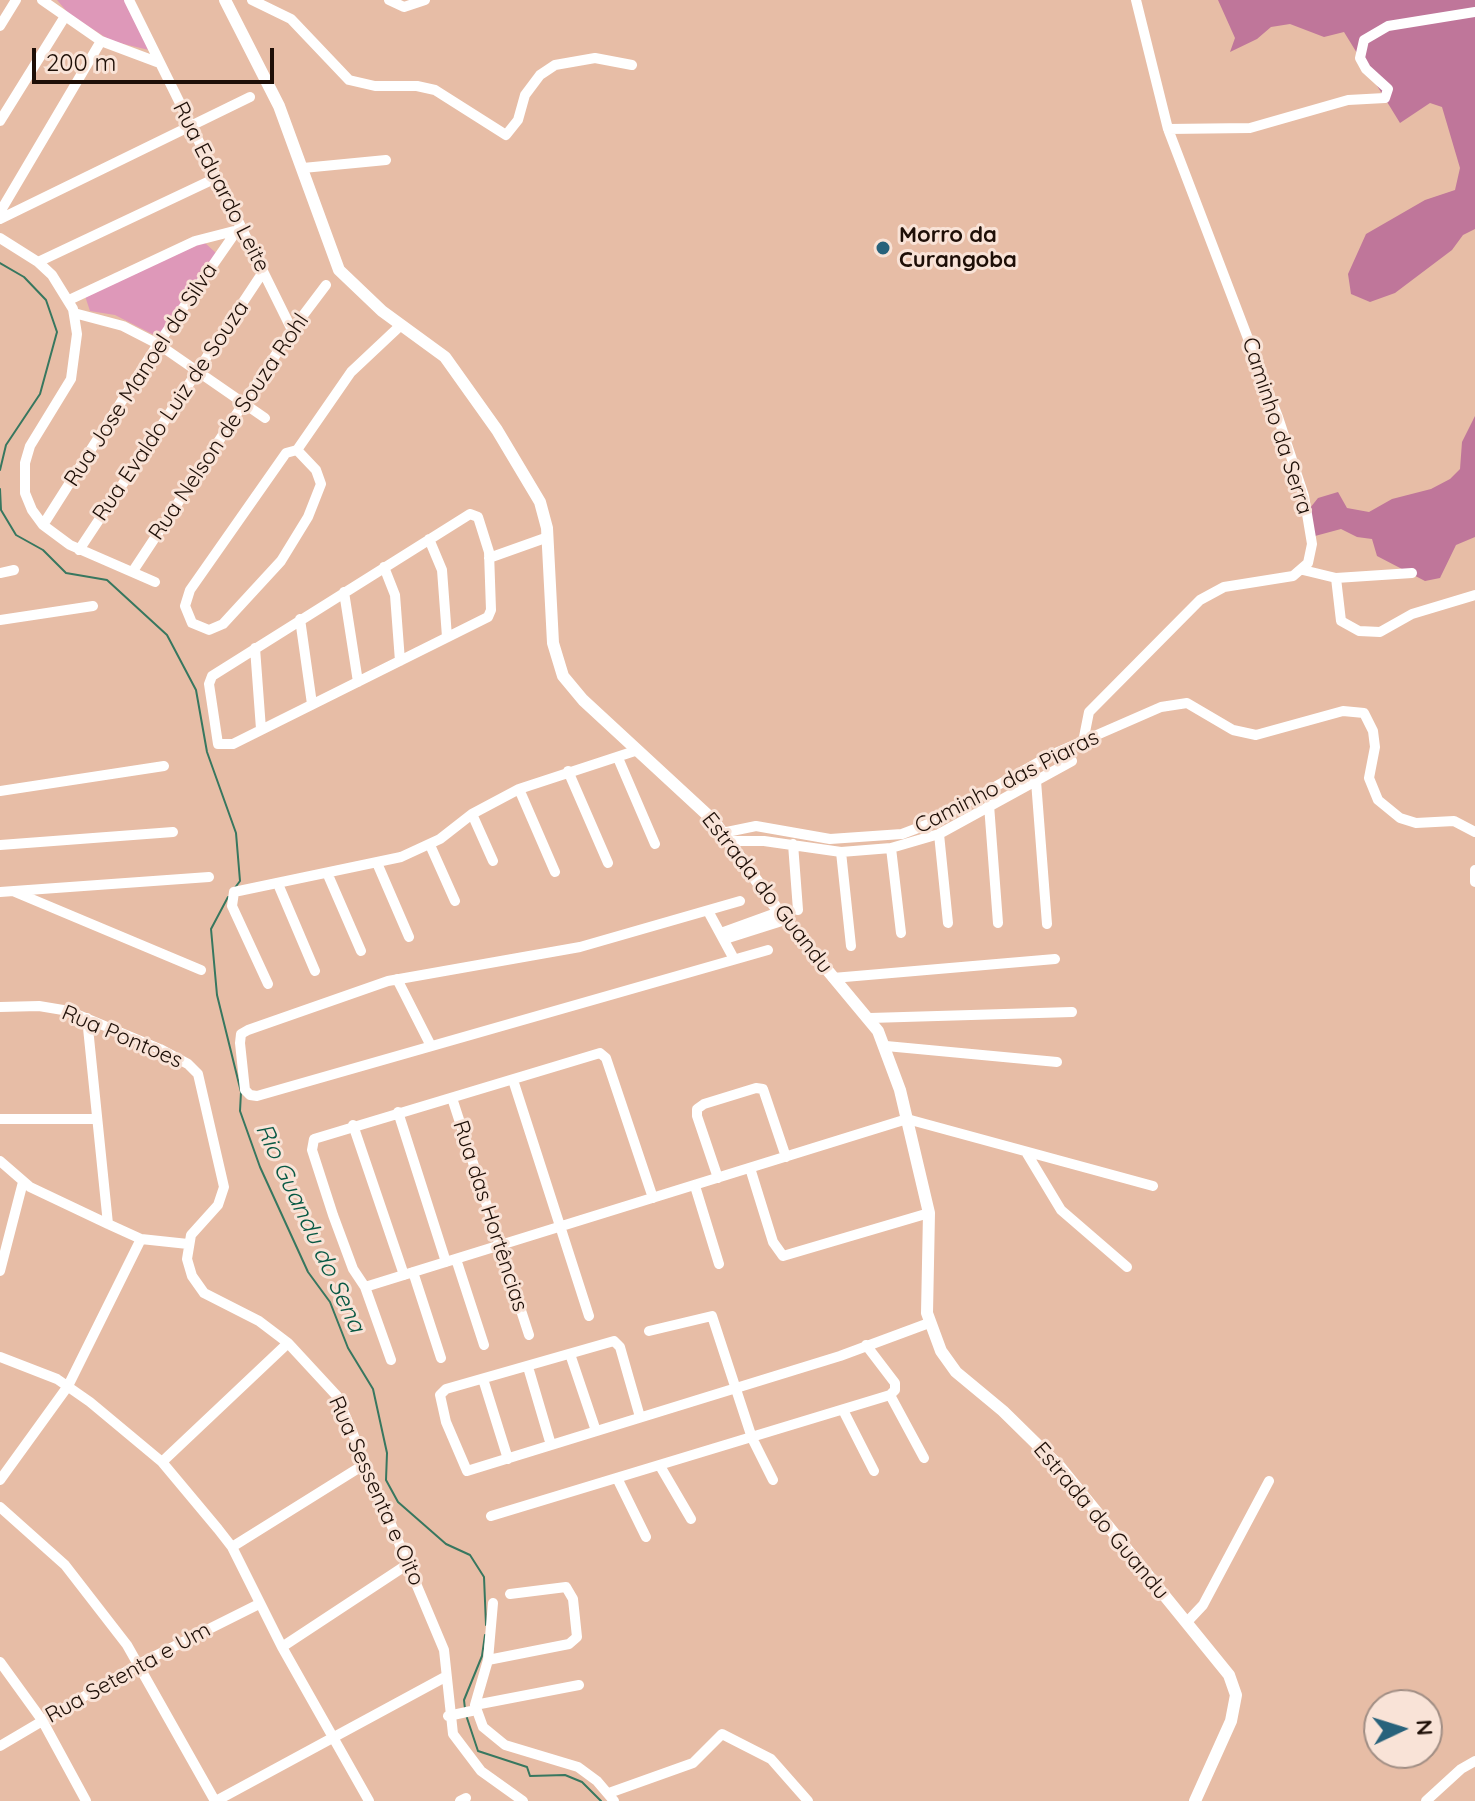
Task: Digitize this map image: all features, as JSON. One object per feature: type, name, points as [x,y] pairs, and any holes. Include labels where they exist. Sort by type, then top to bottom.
[{"type":"street","points":[[0,26],[16,0]]},
{"type":"street","points":[[42,0],[101,41],[157,62]]},
{"type":"street","name":"Rua Eduardo Leite","points":[[129,0],[216,178],[237,228],[292,330]]},
{"type":"street","name":"Estrada do Guandu","points":[[225,0],[279,106],[339,270],[401,325],[445,357],[475,397],[540,502],[548,537],[553,643],[558,665],[575,692],[689,796],[725,837],[782,916],[870,1018],[886,1046],[929,1213],[929,1323],[949,1365],[1003,1411],[1060,1467],[1134,1563],[1223,1666],[1236,1695],[1229,1731],[1195,1801]]},
{"type":"street","points":[[252,0],[291,19],[349,80],[375,86],[417,86],[435,90],[506,135],[518,120],[525,95],[540,75],[555,65],[595,58],[632,65]]},
{"type":"street","points":[[389,0],[404,7],[425,0]]},
{"type":"street","name":"Caminho da Serra","points":[[1136,0],[1168,129],[1225,272],[1304,496],[1312,544],[1303,570]]},
{"type":"street","points":[[1168,129],[1250,128],[1326,105],[1385,98],[1388,89],[1366,69],[1360,58],[1364,40],[1388,26],[1475,12]]},
{"type":"street","points":[[0,121],[64,18]]},
{"type":"street","points":[[0,212],[101,41]]},
{"type":"street","points":[[0,219],[250,97]]},
{"type":"street","points":[[303,168],[386,160]]},
{"type":"street","points":[[38,262],[216,178]]},
{"type":"street","points":[[69,300],[212,235],[237,228]]},
{"type":"street","name":"Rua Jose Manoel da Silva","points":[[43,525],[158,344],[237,228]]},
{"type":"street","points":[[0,238],[38,262],[69,300],[74,313],[76,359],[71,379],[30,446],[23,476],[32,510],[43,525],[79,550],[155,582]]},
{"type":"street","name":"Rua Evaldo Luiz de Souza","points":[[79,550],[263,272]]},
{"type":"street","name":"Rua Nelson de Souza Rohl","points":[[133,571],[292,330],[326,285]]},
{"type":"street","points":[[74,313],[123,326],[158,344],[197,374],[265,418]]},
{"type":"street","points":[[297,450],[316,470],[321,484],[312,509],[281,561],[223,624],[209,630],[192,623],[185,606],[190,590],[286,453],[297,450],[351,372],[401,325]]},
{"type":"street","points":[[474,515],[478,517],[489,558],[491,613],[233,744],[218,744],[209,684],[217,673],[429,539],[460,519],[474,515]]},
{"type":"street","points":[[489,558],[548,537]]},
{"type":"street","points":[[429,539],[442,570],[447,637]]},
{"type":"street","points":[[384,567],[395,595],[400,661]]},
{"type":"street","points":[[0,573],[14,570]]},
{"type":"street","points":[[1083,742],[1089,712],[1206,595],[1238,584],[1284,580],[1303,570],[1336,578],[1412,573]]},
{"type":"street","points":[[1336,578],[1341,621],[1359,631],[1380,632],[1412,614],[1475,595]]},
{"type":"street","points":[[344,592],[358,682]]},
{"type":"street","points":[[0,620],[93,606]]},
{"type":"street","points":[[300,619],[312,704]]},
{"type":"street","points":[[255,648],[261,729]]},
{"type":"street","name":"Caminho das Piaras","points":[[725,837],[756,826],[830,839],[902,834],[931,823],[1051,755],[1177,704],[1197,706],[1233,730],[1256,735],[1343,711],[1364,713],[1373,731],[1375,747],[1369,778],[1378,800],[1400,818],[1416,823],[1454,821],[1475,832]]},
{"type":"street","points":[[268,984],[232,906],[231,895],[377,863],[430,845],[472,814],[519,789],[638,750]]},
{"type":"street","points":[[618,758],[655,844]]},
{"type":"street","points":[[725,837],[841,852],[891,848],[939,834],[1072,761]]},
{"type":"street","points":[[0,791],[164,766]]},
{"type":"street","points":[[568,771],[608,863]]},
{"type":"street","points":[[1036,781],[1047,924]]},
{"type":"street","points":[[519,789],[555,872]]},
{"type":"street","points":[[989,805],[998,923]]},
{"type":"street","points":[[472,814],[493,861]]},
{"type":"street","points":[[0,845],[173,832]]},
{"type":"street","points":[[939,834],[948,923]]},
{"type":"street","points":[[793,844],[798,910]]},
{"type":"street","points":[[430,845],[455,901]]},
{"type":"street","points":[[891,848],[901,933]]},
{"type":"street","points":[[841,852],[851,946]]},
{"type":"street","points":[[377,863],[409,937]]},
{"type":"street","points":[[1475,870],[1475,882]]},
{"type":"street","points":[[328,875],[361,951]]},
{"type":"street","points":[[0,892],[209,877]]},
{"type":"street","points":[[278,884],[315,971]]},
{"type":"street","points":[[12,891],[201,970]]},
{"type":"street","points":[[740,901],[590,945],[397,979],[244,1032],[240,1043],[245,1090],[257,1096],[768,950]]},
{"type":"street","points":[[708,911],[734,959]]},
{"type":"street","points":[[723,936],[782,916]]},
{"type":"street","points":[[833,978],[1055,959]]},
{"type":"street","points":[[397,979],[431,1046]]},
{"type":"street","name":"Rua Pontoes","points":[[0,1007],[50,1007],[87,1018],[160,1049],[188,1064],[198,1074],[224,1191],[188,1244]]},
{"type":"street","points":[[870,1018],[1072,1012]]},
{"type":"street","points":[[87,1018],[108,1224]]},
{"type":"street","points":[[886,1046],[1057,1062]]},
{"type":"street","points":[[391,1360],[365,1287],[353,1269],[312,1150],[314,1139],[595,1053],[603,1054],[653,1198]]},
{"type":"street","points":[[513,1080],[589,1316]]},
{"type":"street","points":[[718,1178],[697,1109],[761,1087],[786,1157]]},
{"type":"street","name":"Rua das Hortências","points":[[452,1098],[529,1335]]},
{"type":"street","points":[[398,1112],[484,1345]]},
{"type":"street","points":[[0,1119],[97,1119]]},
{"type":"street","points":[[365,1287],[907,1119],[1153,1186]]},
{"type":"street","points":[[353,1125],[441,1358]]},
{"type":"street","points":[[1026,1152],[1061,1210],[1127,1267]]},
{"type":"street","points":[[0,1161],[23,1182],[141,1239],[188,1244]]},
{"type":"street","points":[[750,1168],[773,1242],[783,1256],[929,1213]]},
{"type":"street","points":[[0,1271],[23,1182]]},
{"type":"street","points":[[695,1186],[719,1264]]},
{"type":"street","points":[[0,1480],[68,1386],[141,1239]]},
{"type":"street","name":"Rua Sessenta e Oito","points":[[188,1244],[189,1269],[199,1289],[259,1321],[288,1343],[337,1396],[444,1650],[451,1716],[460,1748],[495,1782],[523,1801]]},
{"type":"street","points":[[649,1331],[711,1315],[752,1438],[773,1480]]},
{"type":"street","points":[[640,1417],[617,1342],[441,1392],[446,1422],[467,1471],[737,1388],[929,1323]]},
{"type":"street","points":[[162,1462],[288,1343]]},
{"type":"street","points":[[491,1516],[890,1395],[895,1390],[895,1383],[866,1345]]},
{"type":"street","points":[[570,1354],[596,1431]]},
{"type":"street","points":[[0,1357],[68,1386],[162,1462],[232,1547],[282,1647],[369,1801]]},
{"type":"street","points":[[528,1367],[551,1445]]},
{"type":"street","points":[[483,1379],[508,1459]]},
{"type":"street","points":[[890,1395],[924,1458]]},
{"type":"street","points":[[843,1410],[874,1471]]},
{"type":"street","points":[[232,1547],[365,1464]]},
{"type":"street","points":[[660,1466],[691,1519]]},
{"type":"street","points":[[617,1478],[646,1537]]},
{"type":"street","points":[[1187,1622],[1203,1605],[1269,1481]]},
{"type":"street","points":[[0,1507],[74,1575],[139,1664],[216,1801],[445,1677]]},
{"type":"street","points":[[282,1647],[408,1564]]},
{"type":"street","points":[[488,1660],[569,1644],[577,1637],[573,1599],[566,1587],[510,1594]]},
{"type":"street","points":[[493,1603],[488,1660],[474,1709],[483,1727],[499,1742],[571,1763],[611,1797],[693,1763],[715,1739],[728,1735],[760,1751],[777,1765],[808,1801]]},
{"type":"street","name":"Rua Setenta e Um","points":[[0,1746],[139,1664],[259,1604]]},
{"type":"street","points":[[0,1662],[42,1720],[86,1801]]},
{"type":"street","points":[[451,1716],[579,1685]]},
{"type":"street","points":[[1426,1801],[1461,1769],[1475,1761]]},
{"type":"shaded area","points":[[57,0],[125,0],[149,50],[111,41],[68,13]]},
{"type":"shaded area","points":[[1218,0],[1475,0],[1475,229],[1463,235],[1452,250],[1395,293],[1370,302],[1351,294],[1348,274],[1366,234],[1425,200],[1455,190],[1460,168],[1442,107],[1430,103],[1400,123],[1344,32],[1324,37],[1290,24],[1271,27],[1257,39],[1230,52],[1235,38]]},
{"type":"shaded area","points":[[204,242],[216,253],[158,337],[115,315],[90,311],[85,296]]},
{"type":"shaded area","points":[[1475,416],[1475,537],[1456,545],[1440,578],[1425,581],[1377,556],[1372,539],[1357,537],[1341,529],[1315,536],[1310,508],[1318,498],[1338,492],[1347,508],[1369,512],[1392,499],[1431,489],[1450,479],[1460,469],[1462,442]]},
{"type":"waterway","name":"Rio Guandu do Sena","points":[[0,263],[24,277],[46,300],[57,332],[40,394],[6,445],[0,470]]},
{"type":"waterway","name":"Rio Guandu do Sena","points":[[0,489],[1,510],[16,535],[43,550],[66,573],[107,580],[167,635],[196,690],[207,752],[236,833],[240,881],[234,889]]},
{"type":"waterway","name":"Rio Guandu do Sena","points":[[228,897],[211,929],[217,995],[241,1092],[240,1111],[260,1167],[308,1272],[330,1302],[348,1348],[373,1389],[387,1453],[386,1480],[398,1502],[446,1544],[470,1555],[484,1577],[486,1625]]},
{"type":"waterway","name":"Rio Guandu do Sena","points":[[465,1709],[464,1700],[482,1656],[485,1635]]},
{"type":"waterway","name":"Rio Guandu do Sena","points":[[466,1715],[478,1751],[527,1767],[530,1776],[565,1775],[582,1782],[601,1801]]},
{"type":"place","name":"Morro da Curangoba","points":[[883,248]]}]
